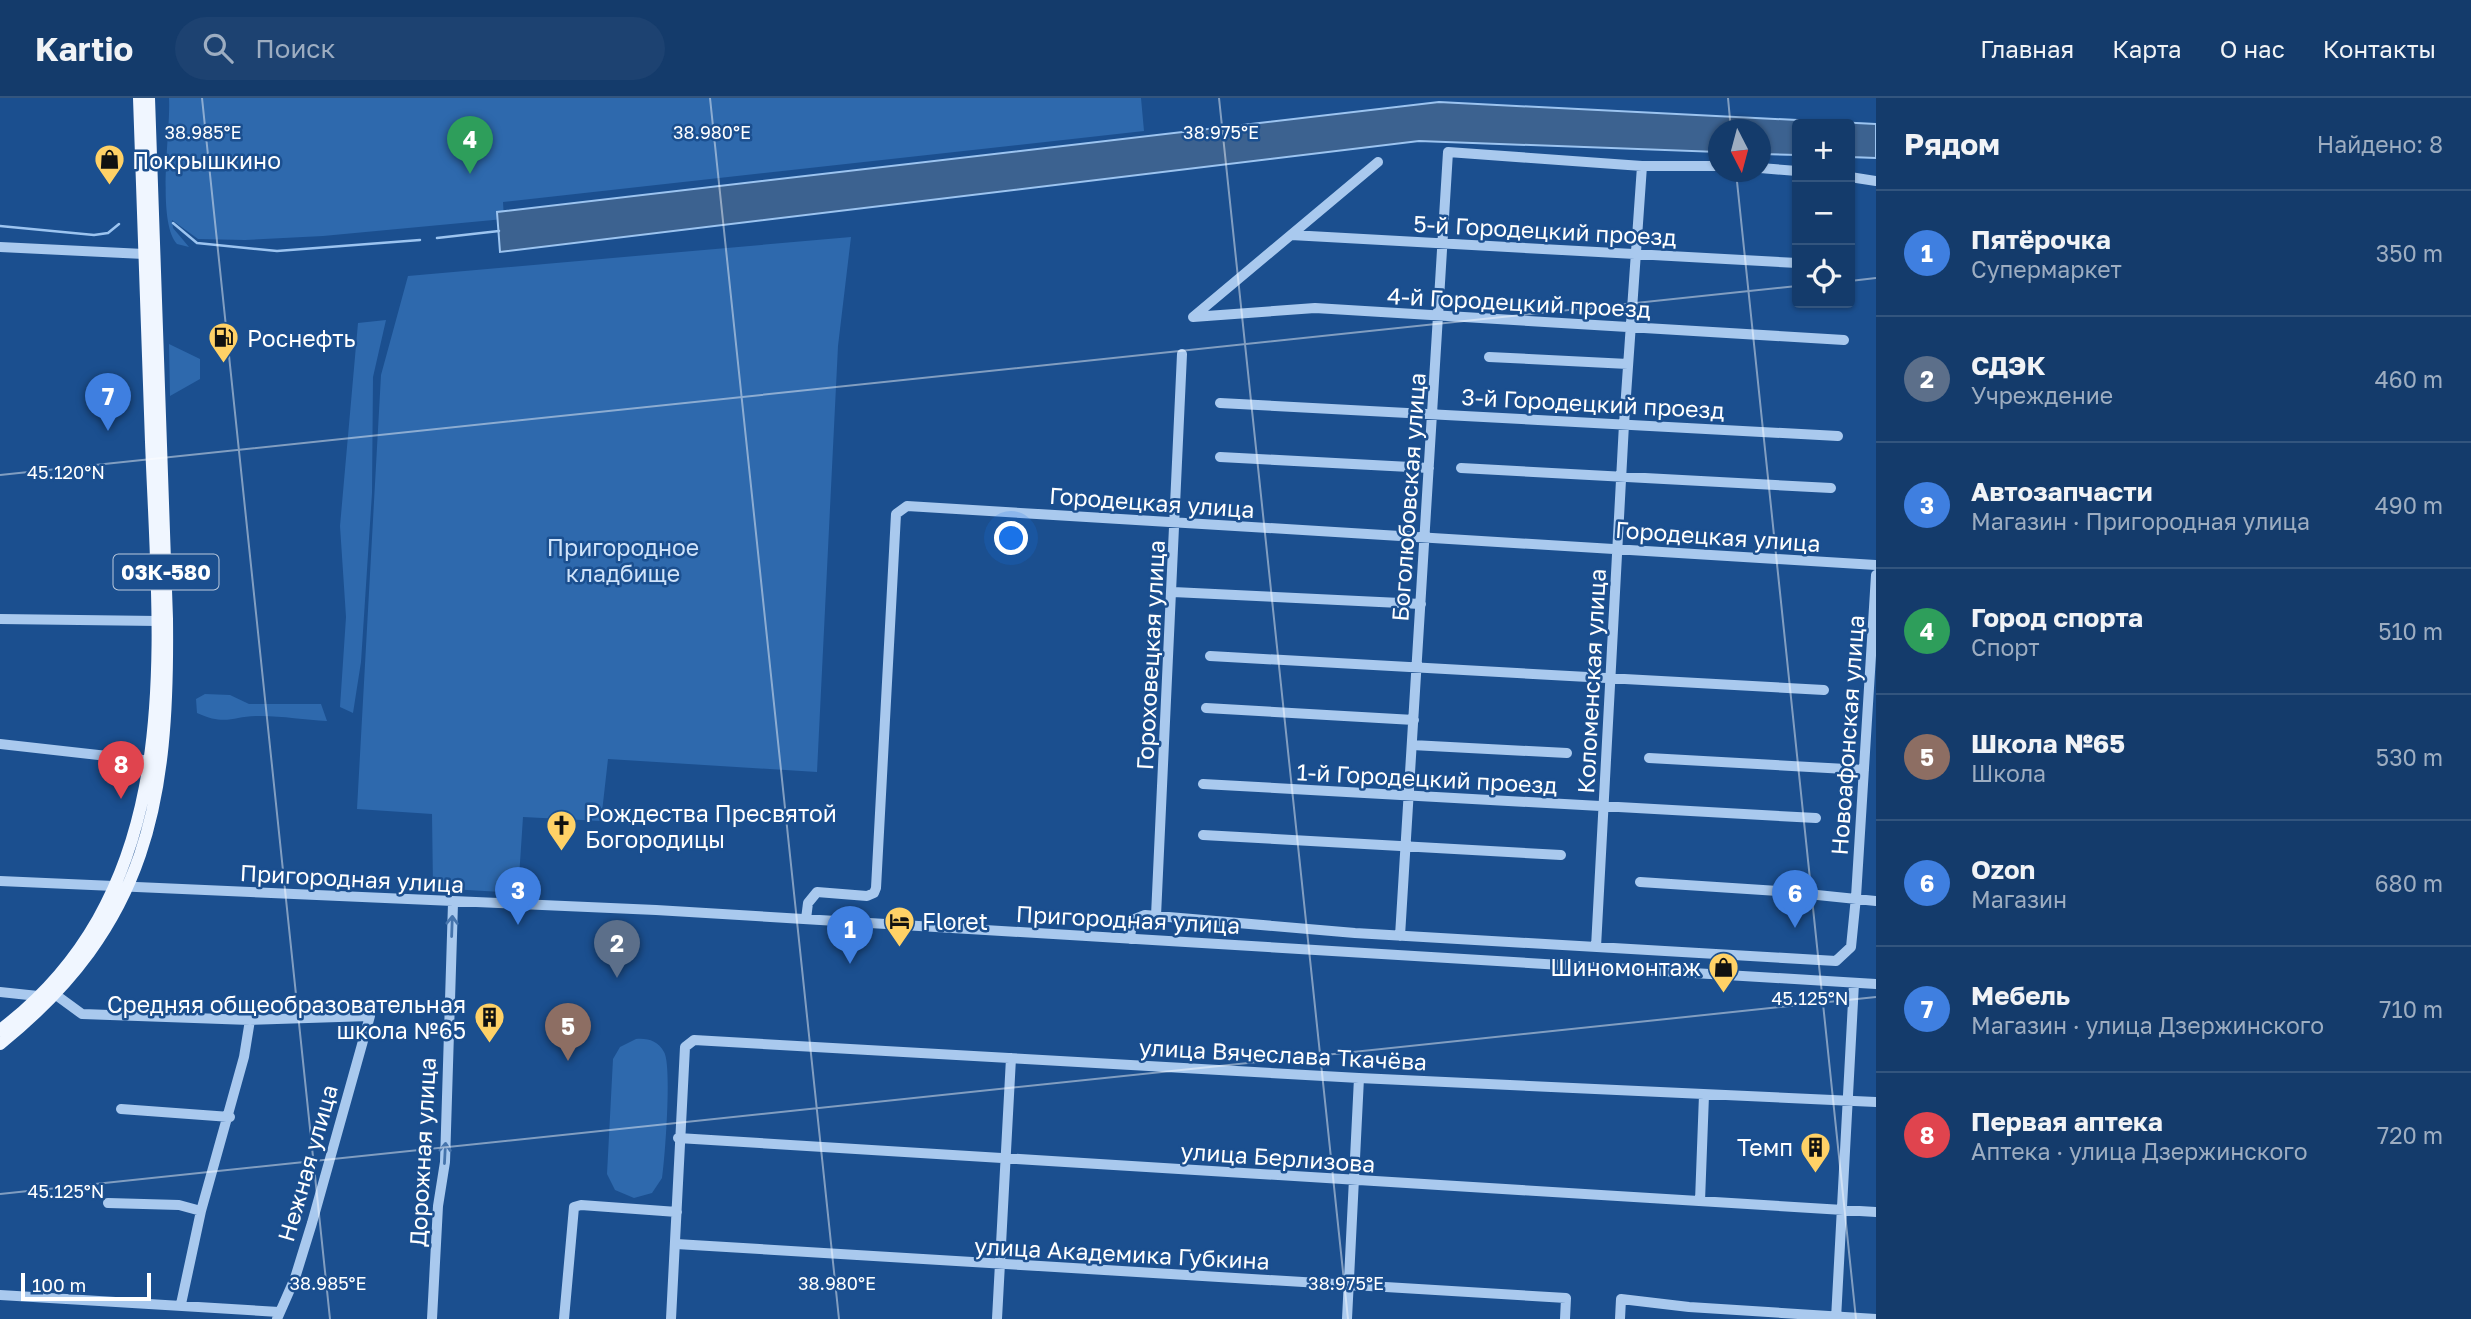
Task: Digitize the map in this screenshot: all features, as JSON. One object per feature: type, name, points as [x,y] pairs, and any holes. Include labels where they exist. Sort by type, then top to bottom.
[{"type":"main road","name":"03К-580","points":[[0,1044],[56,995],[88,958],[123,885],[153,811],[162,762],[168,684],[149,254],[139,98]]},
{"type":"main road","name":"03К-580","points":[[0,1030],[40,996],[76,955],[123,885],[152,761],[158,621],[149,254],[149,98]]},
{"type":"street","name":"Боголюбовская улица","points":[[1400,936],[1448,152],[1642,166]]},
{"type":"street","points":[[1291,235],[1378,162]]},
{"type":"street","points":[[1642,166],[1708,166]]},
{"type":"street","name":"Коломенская улица","points":[[1596,947],[1628,364],[1642,166]]},
{"type":"street","points":[[1771,169],[1792,171]]},
{"type":"street","points":[[1855,178],[1876,181]]},
{"type":"street","name":"5-й Городецкий проезд","points":[[1291,235],[1792,263]]},
{"type":"street","name":"4-й Городецкий проезд","points":[[1291,235],[1193,317],[1315,308],[1439,318],[1843,340]]},
{"type":"street","points":[[0,247],[149,254]]},
{"type":"street","name":"Гороховецкая улица","points":[[1156,916],[1182,354]]},
{"type":"street","points":[[1489,357],[1628,364]]},
{"type":"street","name":"3-й Городецкий проезд","points":[[1220,403],[1838,436]]},
{"type":"street","points":[[1220,457],[1429,468]]},
{"type":"street","points":[[1461,468],[1831,488]]},
{"type":"street","name":"Городецкая улица","points":[[806,919],[808,903],[817,892],[867,896],[874,893],[876,888],[896,514],[907,506],[1876,565]]},
{"type":"street","name":"Новоафонская улица","points":[[1156,916],[1354,933],[1836,961],[1851,947],[1864,770],[1873,693],[1876,575]]},
{"type":"street","points":[[1172,592],[1421,604]]},
{"type":"street","points":[[0,619],[158,621]]},
{"type":"street","points":[[1210,656],[1824,690]]},
{"type":"street","points":[[1206,708],[1414,720]]},
{"type":"street","points":[[0,744],[152,761]]},
{"type":"street","points":[[1412,745],[1567,753]]},
{"type":"street","points":[[1649,758],[1864,770]]},
{"type":"street","name":"1-й Городецкий проезд","points":[[1202,785],[1816,818]]},
{"type":"street","points":[[1203,835],[1406,844],[1561,855]]},
{"type":"street","name":"Пригородная улица","points":[[0,881],[806,919],[1876,984]]},
{"type":"street","points":[[1640,882],[1856,897],[1876,901]]},
{"type":"street","name":"Дорожная улица","points":[[432,1319],[438,1206],[445,1162],[453,903]]},
{"type":"street","points":[[1130,939],[1132,920],[1145,915],[1156,916]]},
{"type":"street","points":[[1353,952],[1354,933]]},
{"type":"street","points":[[1610,968],[1612,948]]},
{"type":"street","points":[[1836,1318],[1854,983]]},
{"type":"street","points":[[0,992],[40,996]]},
{"type":"street","points":[[56,995],[82,1014],[250,1020],[230,1117],[201,1211],[181,1304]]},
{"type":"street","name":"Нежная улица","points":[[250,1020],[370,1016],[305,1245],[278,1316]]},
{"type":"street","name":"улица Вячеслава Ткачёва","points":[[678,1138],[688,1042],[694,1040],[1359,1077],[1876,1102]]},
{"type":"street","points":[[997,1319],[1011,1058]]},
{"type":"street","points":[[1348,1319],[1359,1077]]},
{"type":"street","points":[[1700,1201],[1704,1095]]},
{"type":"street","points":[[121,1109],[230,1117]]},
{"type":"street","points":[[671,1319],[678,1138]]},
{"type":"street","name":"улица Берлизова","points":[[678,1138],[1005,1157],[1354,1182],[1876,1212]]},
{"type":"street","points":[[108,1203],[179,1205],[201,1211]]},
{"type":"street","points":[[564,1319],[573,1207],[581,1205],[677,1212]]},
{"type":"street","name":"улица Академика Губкина","points":[[676,1244],[1000,1266],[1566,1298],[1565,1319]]},
{"type":"street","points":[[0,1295],[181,1304],[278,1316]]},
{"type":"street","points":[[1620,1319],[1620,1299],[1689,1307],[1876,1319]]},
{"type":"green space","points":[[169,98],[1141,98],[1144,131],[503,202],[504,219],[323,236],[245,240],[198,239],[172,220],[173,228],[189,247],[177,244],[167,216]]},
{"type":"green space","name":"Пригородное кладбище","points":[[851,237],[838,346],[817,772],[608,759],[601,821],[523,817],[518,893],[433,888],[432,814],[357,809],[381,375],[408,276]]},
{"type":"green space","points":[[386,320],[373,377],[372,493],[361,662],[353,713],[340,707],[346,617],[340,526],[358,323]]},
{"type":"green space","points":[[169,344],[200,359],[200,379],[170,396]]},
{"type":"green space","points":[[205,694],[230,695],[249,704],[321,704],[327,721],[261,716],[216,719],[197,713],[196,699]]},
{"type":"green space","points":[[636,1039],[652,1041],[664,1052],[668,1092],[662,1178],[652,1193],[634,1198],[615,1190],[607,1174],[613,1059],[620,1047]]},
{"type":"shaded area","points":[[1439,102],[1792,120],[1792,155],[1771,154],[1771,119],[1708,119],[1708,152],[1419,141],[500,252],[497,212]]},
{"type":"shaded area","points":[[1855,123],[1876,124],[1876,158],[1855,157]]},
{"type":"waterway","points":[[173,223],[197,243],[277,251],[420,240]]},
{"type":"waterway","points":[[0,226],[94,235],[108,233],[119,224]]},
{"type":"waterway","points":[[437,238],[499,231]]},
{"type":"place","name":"Город спорта","points":[[470,174]]},
{"type":"place","name":"Покрышкино","points":[[109,187]]},
{"type":"place","name":"Роснефть","points":[[224,365]]},
{"type":"place","name":"Мебель","points":[[108,431]]},
{"type":"place","name":"Первая аптека","points":[[121,799]]},
{"type":"place","name":"Рождества Пресвятой Богородицы","points":[[562,853]]},
{"type":"place","name":"Автозапчасти","points":[[518,925]]},
{"type":"place","name":"Ozon","points":[[1795,928]]},
{"type":"place","name":"Floret","points":[[899,948]]},
{"type":"place","name":"Пятёрочка","points":[[850,964]]},
{"type":"place","name":"СДЭК","points":[[617,978]]},
{"type":"place","name":"Шиномонтаж","points":[[1724,994]]},
{"type":"place","name":"Средняя общеобразовательная школа №65","points":[[489,1044]]},
{"type":"place","name":"Школа №65","points":[[568,1061]]},
{"type":"place","name":"Темп","points":[[1816,1174]]}]
